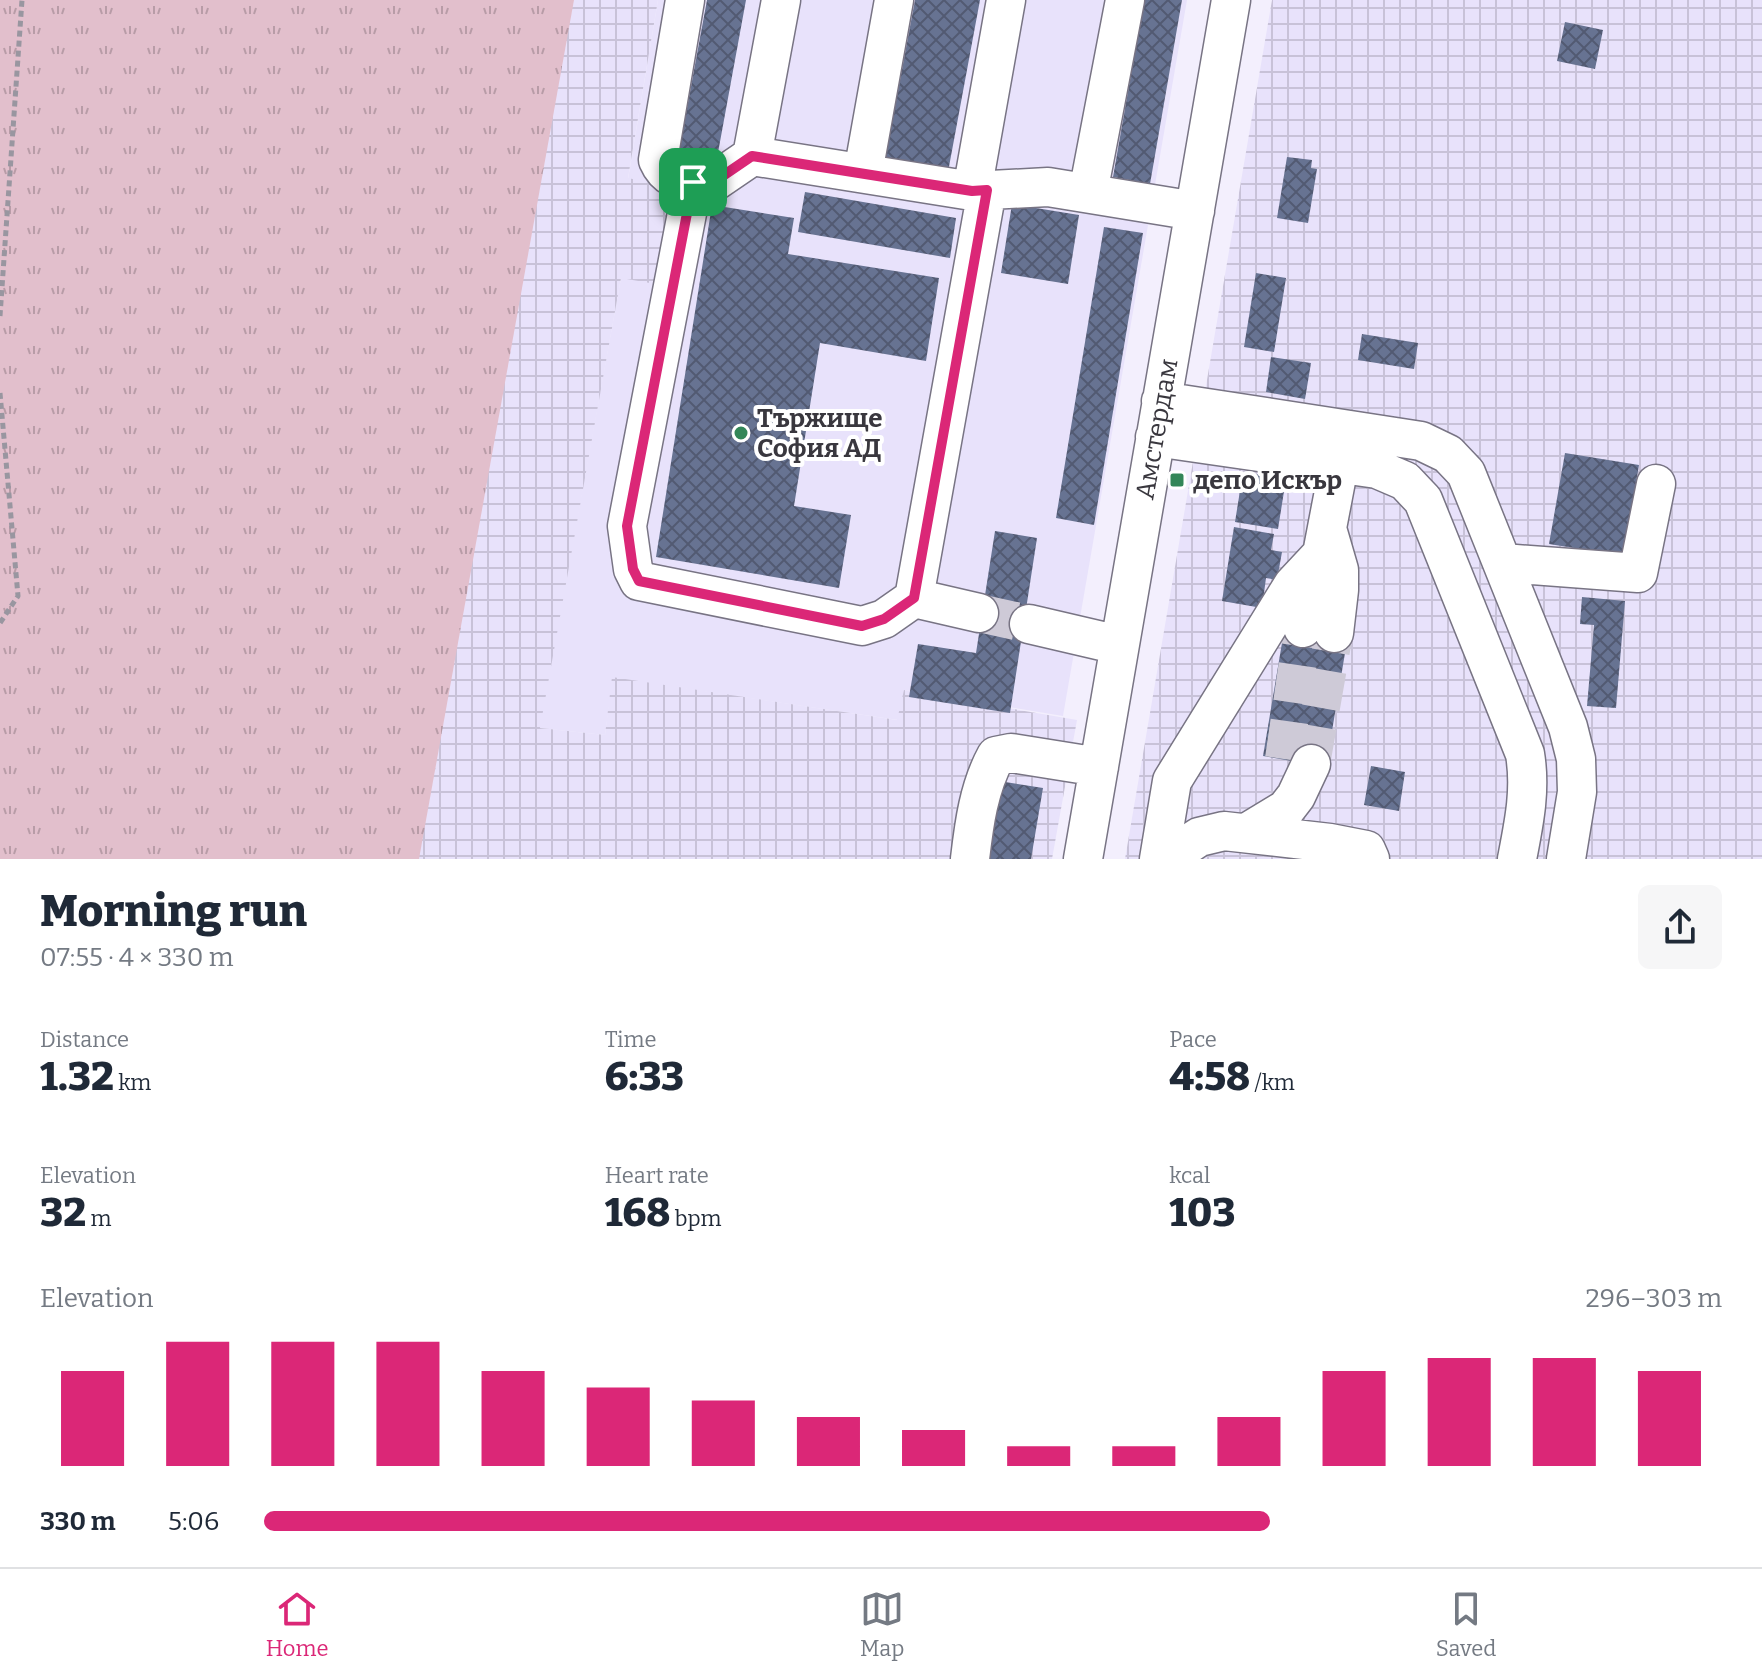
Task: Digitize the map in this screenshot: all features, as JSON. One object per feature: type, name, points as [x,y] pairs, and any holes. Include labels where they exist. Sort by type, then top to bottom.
[{"type":"street","points":[[685,0],[658,160],[663,171],[674,178],[708,186],[752,156],[980,190],[1048,187],[1195,211]]},
{"type":"street","points":[[752,156],[781,0]]},
{"type":"street","points":[[863,173],[894,0]]},
{"type":"street","points":[[693,182],[627,526],[633,569],[639,581],[862,626],[884,619],[914,598],[980,190],[1006,0]]},
{"type":"street","points":[[1088,193],[1125,0]]},
{"type":"street","name":"Амстердам","points":[[1083,859],[1231,0]]},
{"type":"street","points":[[1158,419],[1322,461],[1377,469],[1405,481],[1423,500],[1525,754],[1529,774],[1528,797],[1517,859]]},
{"type":"street","points":[[1158,419],[1421,441],[1448,454],[1466,473],[1568,727],[1576,759],[1577,792],[1566,859]]},
{"type":"street","points":[[1159,859],[1172,781],[1293,585],[1325,543],[1336,481],[1330,467],[1322,461]]},
{"type":"street","points":[[1503,563],[1638,573],[1656,484]]},
{"type":"street","points":[[1318,631],[1339,590],[1339,570],[1325,543]]},
{"type":"street","points":[[914,598],[979,613]]},
{"type":"street","points":[[1029,624],[1119,645]]},
{"type":"street","points":[[970,859],[980,798],[988,770],[996,756],[1011,753],[1099,767]]},
{"type":"street","points":[[1240,832],[1286,809],[1296,796],[1297,762]]},
{"type":"street","points":[[1172,859],[1178,851],[1199,837],[1224,831],[1343,853]]},
{"type":"path","points":[[0,316],[22,0]]},
{"type":"path","points":[[0,393],[18,596],[0,623]]},
{"type":"shaded area","points":[[0,0],[658,0],[628,178],[686,191],[667,286],[621,278],[540,728],[605,735],[612,677],[897,720],[904,690],[1077,720],[1052,859],[0,859]]},
{"type":"shaded area","points":[[658,0],[1187,0],[1063,716],[905,690],[898,720],[613,678],[605,735],[539,728],[621,278],[685,191],[628,179]]},
{"type":"shaded area","points":[[1272,0],[1762,0],[1762,859],[1125,859]]},
{"type":"green space","points":[[0,0],[574,0],[419,859],[0,859]]},
{"type":"building","points":[[707,0],[746,0],[715,169],[677,162]]},
{"type":"building","points":[[915,0],[980,0],[948,172],[885,160]]},
{"type":"building","points":[[1144,0],[1182,0],[1150,184],[1113,177]]},
{"type":"building","points":[[1565,22],[1603,30],[1595,69],[1557,61]]},
{"type":"building","points":[[1287,157],[1312,160],[1311,168],[1317,169],[1308,223],[1277,218]]},
{"type":"building","points":[[805,192],[956,218],[950,258],[798,232]]},
{"type":"building","points":[[1012,204],[1079,215],[1068,284],[1001,273]]},
{"type":"building","name":"Тържище София АД","points":[[712,205],[794,218],[788,254],[939,278],[926,361],[820,343],[794,506],[851,515],[839,588],[656,557]]},
{"type":"building","points":[[1104,227],[1143,233],[1094,525],[1056,518]]},
{"type":"building","points":[[1256,273],[1286,278],[1274,352],[1244,347]]},
{"type":"building","points":[[1362,334],[1418,343],[1414,369],[1358,360]]},
{"type":"building","points":[[1271,357],[1311,363],[1305,399],[1266,392]]},
{"type":"building","points":[[1565,453],[1639,465],[1624,556],[1549,544]]},
{"type":"building","points":[[1243,472],[1286,479],[1278,529],[1235,522]]},
{"type":"building","points":[[1234,527],[1274,534],[1271,550],[1282,552],[1277,580],[1266,578],[1262,608],[1222,601]]},
{"type":"building","points":[[995,531],[1037,538],[1010,713],[909,697],[918,644],[976,653]]},
{"type":"building","points":[[1582,597],[1625,601],[1616,708],[1587,706],[1594,625],[1580,624]]},
{"type":"building","points":[[1285,625],[1348,635],[1326,767],[1263,756]]},
{"type":"building","points":[[1371,766],[1405,772],[1399,811],[1364,805]]},
{"type":"building","points":[[992,780],[1043,788],[1031,859],[980,859]]},
{"type":"tunnel","points":[[979,613],[1029,624]]},
{"type":"tunnel","points":[[1284,759],[1303,628]]},
{"type":"tunnel","points":[[1311,764],[1334,633]]},
{"type":"place","name":"Тържище София АД","points":[[741,433]]},
{"type":"place","name":"депо Искър","points":[[1177,480]]},
{"type":"route","points":[[752,156],[972,191],[987,190],[914,598],[884,619],[862,626],[639,581],[633,569],[627,526],[693,182],[708,186],[752,156]]}]
